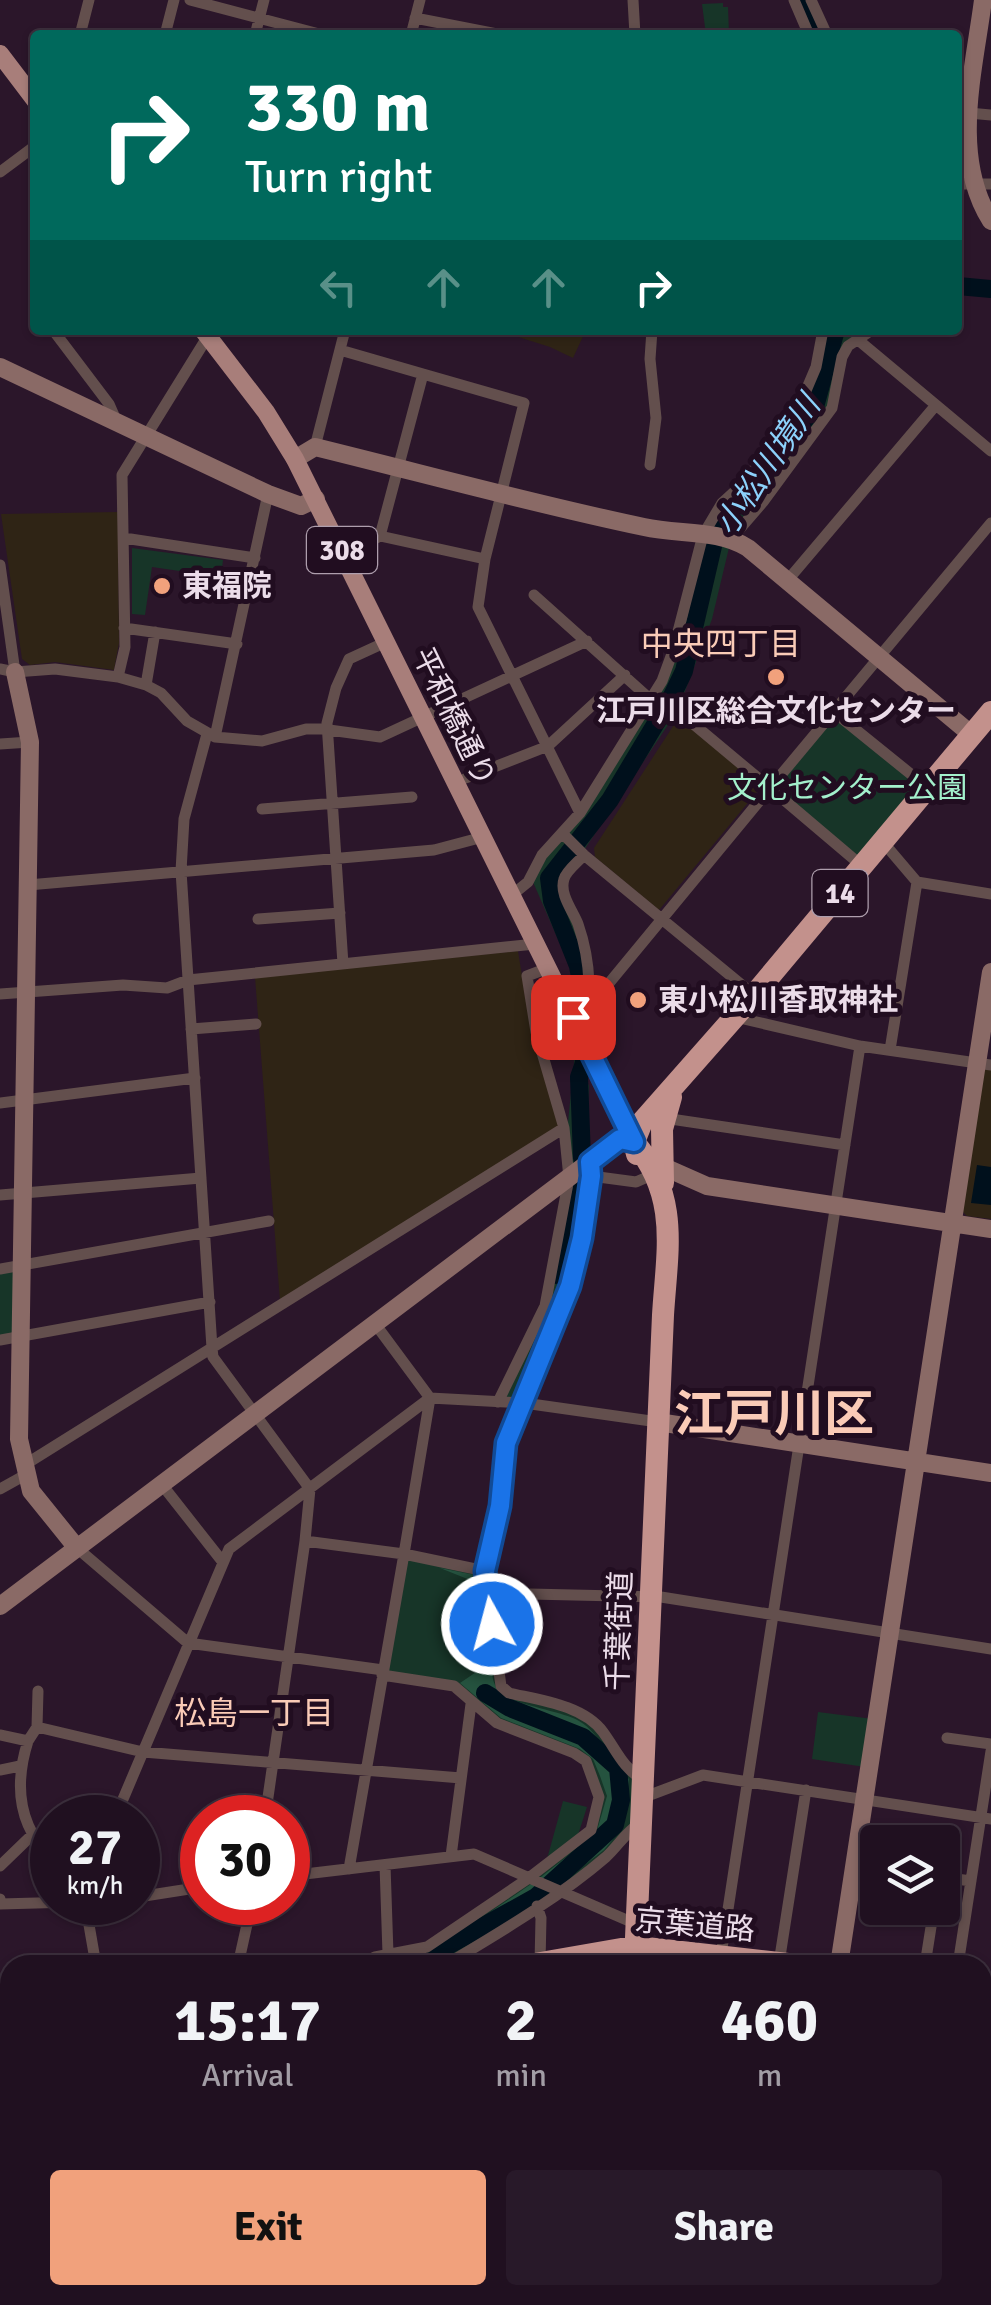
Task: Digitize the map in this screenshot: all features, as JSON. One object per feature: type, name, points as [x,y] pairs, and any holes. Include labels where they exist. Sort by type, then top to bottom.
[{"type":"highway","name":"14","points":[[646,1161],[642,1122],[991,712]]},
{"type":"highway","points":[[646,1161],[674,1090],[687,1073]]},
{"type":"highway","name":"千葉街道","points":[[635,1949],[669,1258],[665,1207],[646,1161]]},
{"type":"highway","name":"千葉街道","points":[[646,1161],[664,1304]]},
{"type":"highway","name":"京葉道路","points":[[595,1955],[635,1949],[676,1955]]},
{"type":"main road","points":[[0,54],[30,93]]},
{"type":"main road","name":"平和橋通り","points":[[208,335],[266,412],[295,459],[646,1161]]},
{"type":"street","points":[[81,30],[89,0]]},
{"type":"street","points":[[165,30],[174,0]]},
{"type":"street","points":[[190,0],[304,30]]},
{"type":"street","points":[[256,30],[264,0]]},
{"type":"street","points":[[412,30],[420,0]]},
{"type":"street","points":[[633,0],[635,30]]},
{"type":"street","points":[[794,0],[806,30]]},
{"type":"street","points":[[811,0],[826,30]]},
{"type":"street","points":[[983,0],[964,112],[971,184],[991,220]]},
{"type":"street","points":[[416,18],[477,30]]},
{"type":"street","points":[[964,112],[991,115]]},
{"type":"street","points":[[0,172],[30,150]]},
{"type":"street","points":[[57,335],[109,404],[118,424]]},
{"type":"street","points":[[118,677],[125,648],[122,476],[205,335]]},
{"type":"street","points":[[295,459],[315,447],[344,335]]},
{"type":"street","points":[[650,465],[656,418],[652,335]]},
{"type":"street","points":[[512,896],[528,882],[542,854],[565,836],[662,682],[718,536],[718,508],[746,481],[802,400],[816,367],[822,335]]},
{"type":"street","points":[[718,536],[763,502],[832,408],[842,357],[848,346],[864,335]]},
{"type":"street","points":[[857,339],[991,451]]},
{"type":"street","points":[[340,350],[524,402],[485,560],[478,607],[580,813]]},
{"type":"street","points":[[0,367],[268,494],[301,506],[316,499]]},
{"type":"street","points":[[380,536],[423,374]]},
{"type":"street","points":[[788,581],[936,405]]},
{"type":"street","points":[[315,447],[502,496],[650,528],[718,536],[788,581],[972,735]]},
{"type":"street","points":[[268,494],[237,644],[184,819],[181,871],[212,1348],[214,1357],[310,1489],[268,1795]]},
{"type":"street","points":[[590,1005],[991,523]]},
{"type":"street","points":[[344,554],[380,536],[485,560]]},
{"type":"street","points":[[124,538],[255,558]]},
{"type":"street","points":[[0,565],[5,674],[30,742],[19,1439],[32,1491],[77,1548],[188,1642],[454,1686],[497,1723],[574,1753],[586,1761],[595,1780],[598,1811],[591,1830],[533,1879],[427,1947],[388,1954],[385,1865]]},
{"type":"street","points":[[534,595],[650,700]]},
{"type":"street","points":[[124,628],[237,644]]},
{"type":"street","points":[[146,685],[155,632]]},
{"type":"street","points":[[5,674],[55,669],[118,677],[146,685],[161,692],[182,717],[211,736],[262,740],[306,729],[380,737],[587,641]]},
{"type":"street","points":[[343,964],[326,730],[336,688],[349,659],[386,642]]},
{"type":"street","points":[[466,778],[548,746],[624,675]]},
{"type":"street","points":[[680,712],[862,866]]},
{"type":"street","points":[[834,712],[928,788]]},
{"type":"street","points":[[0,744],[30,742]]},
{"type":"street","points":[[262,809],[412,797]]},
{"type":"street","points":[[565,836],[754,995]]},
{"type":"street","points":[[28,885],[434,850],[483,837]]},
{"type":"street","points":[[883,842],[917,882],[991,894]]},
{"type":"street","points":[[582,853],[564,877],[563,891],[578,926],[590,973],[586,1042]]},
{"type":"street","points":[[890,1050],[917,882]]},
{"type":"street","points":[[258,919],[340,913]]},
{"type":"street","points":[[0,994],[123,985],[167,988],[188,980],[536,944]]},
{"type":"street","points":[[498,1402],[544,1306],[569,1178],[564,1128],[536,1032],[526,976],[548,968]]},
{"type":"street","points":[[841,1955],[952,1223],[984,1064],[991,972]]},
{"type":"street","points":[[735,1017],[860,1046],[984,1064]]},
{"type":"street","points":[[191,1029],[256,1024]]},
{"type":"street","points":[[712,1955],[749,1781],[860,1046]]},
{"type":"street","points":[[0,1103],[195,1078]]},
{"type":"street","points":[[664,1118],[845,1145]]},
{"type":"street","points":[[0,1489],[212,1348],[564,1128]]},
{"type":"street","points":[[0,1606],[569,1178],[590,1169],[620,1139],[646,1161],[707,1186],[991,1229]]},
{"type":"street","points":[[590,1169],[636,1182],[646,1161]]},
{"type":"street","points":[[590,1169],[582,1238],[570,1286],[506,1443],[500,1506],[485,1571],[501,1686],[509,1693],[582,1715],[601,1728],[625,1769],[643,1789],[703,1775],[986,1818]]},
{"type":"street","points":[[0,1195],[202,1178]]},
{"type":"street","points":[[665,1207],[668,1196],[678,1189],[707,1186]]},
{"type":"street","points":[[0,1268],[269,1221]]},
{"type":"street","points":[[0,1340],[210,1302]]},
{"type":"street","points":[[349,1869],[430,1398],[376,1324]]},
{"type":"street","points":[[125,1795],[229,1549],[430,1398],[524,1402],[991,1473]]},
{"type":"street","points":[[163,1486],[222,1561]]},
{"type":"street","points":[[305,1541],[404,1554],[485,1571]]},
{"type":"street","points":[[487,1593],[650,1596],[991,1649]]},
{"type":"street","points":[[30,1833],[24,1817],[20,1766],[37,1727],[38,1691]]},
{"type":"street","points":[[451,1856],[471,1704]]},
{"type":"street","points":[[37,1727],[143,1752],[461,1778]]},
{"type":"street","points":[[0,1735],[28,1741]]},
{"type":"street","points":[[946,1738],[991,1748],[986,1818],[960,1955]]},
{"type":"street","points":[[0,1770],[20,1766]]},
{"type":"street","points":[[789,1955],[806,1790]]},
{"type":"street","points":[[462,1955],[608,1855],[641,1824]]},
{"type":"street","points":[[0,1866],[30,1837]]},
{"type":"street","points":[[310,1873],[474,1854],[556,1891],[635,1949]]},
{"type":"street","points":[[960,1879],[971,1881]]},
{"type":"street","points":[[0,1902],[30,1902]]},
{"type":"street","points":[[536,1955],[541,1918],[537,1906]]},
{"type":"street","points":[[89,1925],[94,1955]]},
{"type":"street","points":[[240,1955],[247,1925]]},
{"type":"street","points":[[927,1955],[931,1925]]},
{"type":"shaded area","points":[[512,335],[584,335],[573,358]]},
{"type":"shaded area","points":[[118,512],[119,643],[114,670],[55,662],[30,665],[22,659],[1,514]]},
{"type":"shaded area","points":[[681,714],[761,787],[659,910],[595,857],[594,848]]},
{"type":"shaded area","points":[[518,951],[531,1032],[559,1126],[280,1301],[255,977]]},
{"type":"shaded area","points":[[981,1069],[991,1070],[991,1219],[967,1216],[960,1209]]},
{"type":"green space","points":[[723,3],[723,7],[728,7],[729,30],[705,30],[702,4]]},
{"type":"green space","points":[[825,335],[856,335],[840,350],[829,407],[761,501],[733,531],[712,619],[678,710],[580,856],[562,876],[588,974],[586,1012],[578,1007],[571,969],[533,882],[537,869],[664,684],[705,539],[718,512],[808,398]]},
{"type":"green space","points":[[132,548],[223,560],[221,577],[152,567],[145,615],[132,614]]},
{"type":"green space","name":"文化センター公園","points":[[834,717],[923,788],[861,861],[774,788]]},
{"type":"green space","points":[[575,1053],[589,1086],[585,1155],[569,1168],[566,1142]]},
{"type":"green space","points":[[587,1167],[589,1177],[568,1286],[522,1400],[502,1400],[546,1306],[571,1180]]},
{"type":"green space","points":[[19,1268],[18,1332],[0,1336],[0,1271]]},
{"type":"green space","points":[[404,1554],[485,1571],[501,1686],[582,1715],[643,1780],[641,1823],[608,1855],[466,1955],[397,1955],[427,1947],[581,1838],[598,1811],[586,1761],[497,1723],[454,1686],[382,1675]]},
{"type":"green space","points":[[440,1568],[480,1576],[491,1660],[482,1666],[470,1580]]},
{"type":"green space","points":[[491,1662],[494,1683],[500,1692],[579,1721],[629,1779],[624,1826],[604,1850],[554,1888],[537,1880],[596,1834],[607,1796],[593,1759],[580,1749],[501,1718],[460,1683]]},
{"type":"green space","points":[[818,1712],[873,1719],[865,1767],[812,1759]]},
{"type":"green space","points":[[563,1801],[587,1807],[578,1835],[547,1859]]},
{"type":"green space","points":[[534,1882],[550,1890],[452,1954],[441,1946]]},
{"type":"water","points":[[977,1165],[991,1167],[991,1205],[971,1203]]},
{"type":"water","points":[[470,1581],[476,1581],[475,1604],[484,1639],[485,1664],[479,1665],[464,1634]]},
{"type":"waterway","name":"小松川境川","points":[[805,0],[816,30]]},
{"type":"waterway","name":"小松川境川","points":[[962,286],[991,289]]},
{"type":"waterway","name":"小松川境川","points":[[582,1158],[579,1077],[584,1063],[583,993],[578,966],[552,901],[549,878],[610,800],[671,698],[684,671],[717,529],[815,407],[835,335]]},
{"type":"waterway","name":"小松川境川","points":[[556,1275],[582,1179]]},
{"type":"waterway","name":"小松川境川","points":[[435,1955],[536,1897],[615,1825],[621,1800],[618,1768],[583,1737],[510,1708],[485,1693]]},
{"type":"place","name":"東福院","points":[[162,586]]},
{"type":"place","name":"江戸川区総合文化センター","points":[[776,677]]},
{"type":"place","name":"東小松川香取神社","points":[[638,1000]]},
{"type":"district","name":"中央四丁目","points":[[721,644]]},
{"type":"district","name":"江戸川区","points":[[774,1413]]},
{"type":"district","name":"松島一丁目","points":[[254,1713]]},
{"type":"route","points":[[492,1624],[485,1571],[500,1506],[506,1443],[570,1286],[582,1238],[590,1162],[620,1139],[634,1142],[573,1017]]}]
